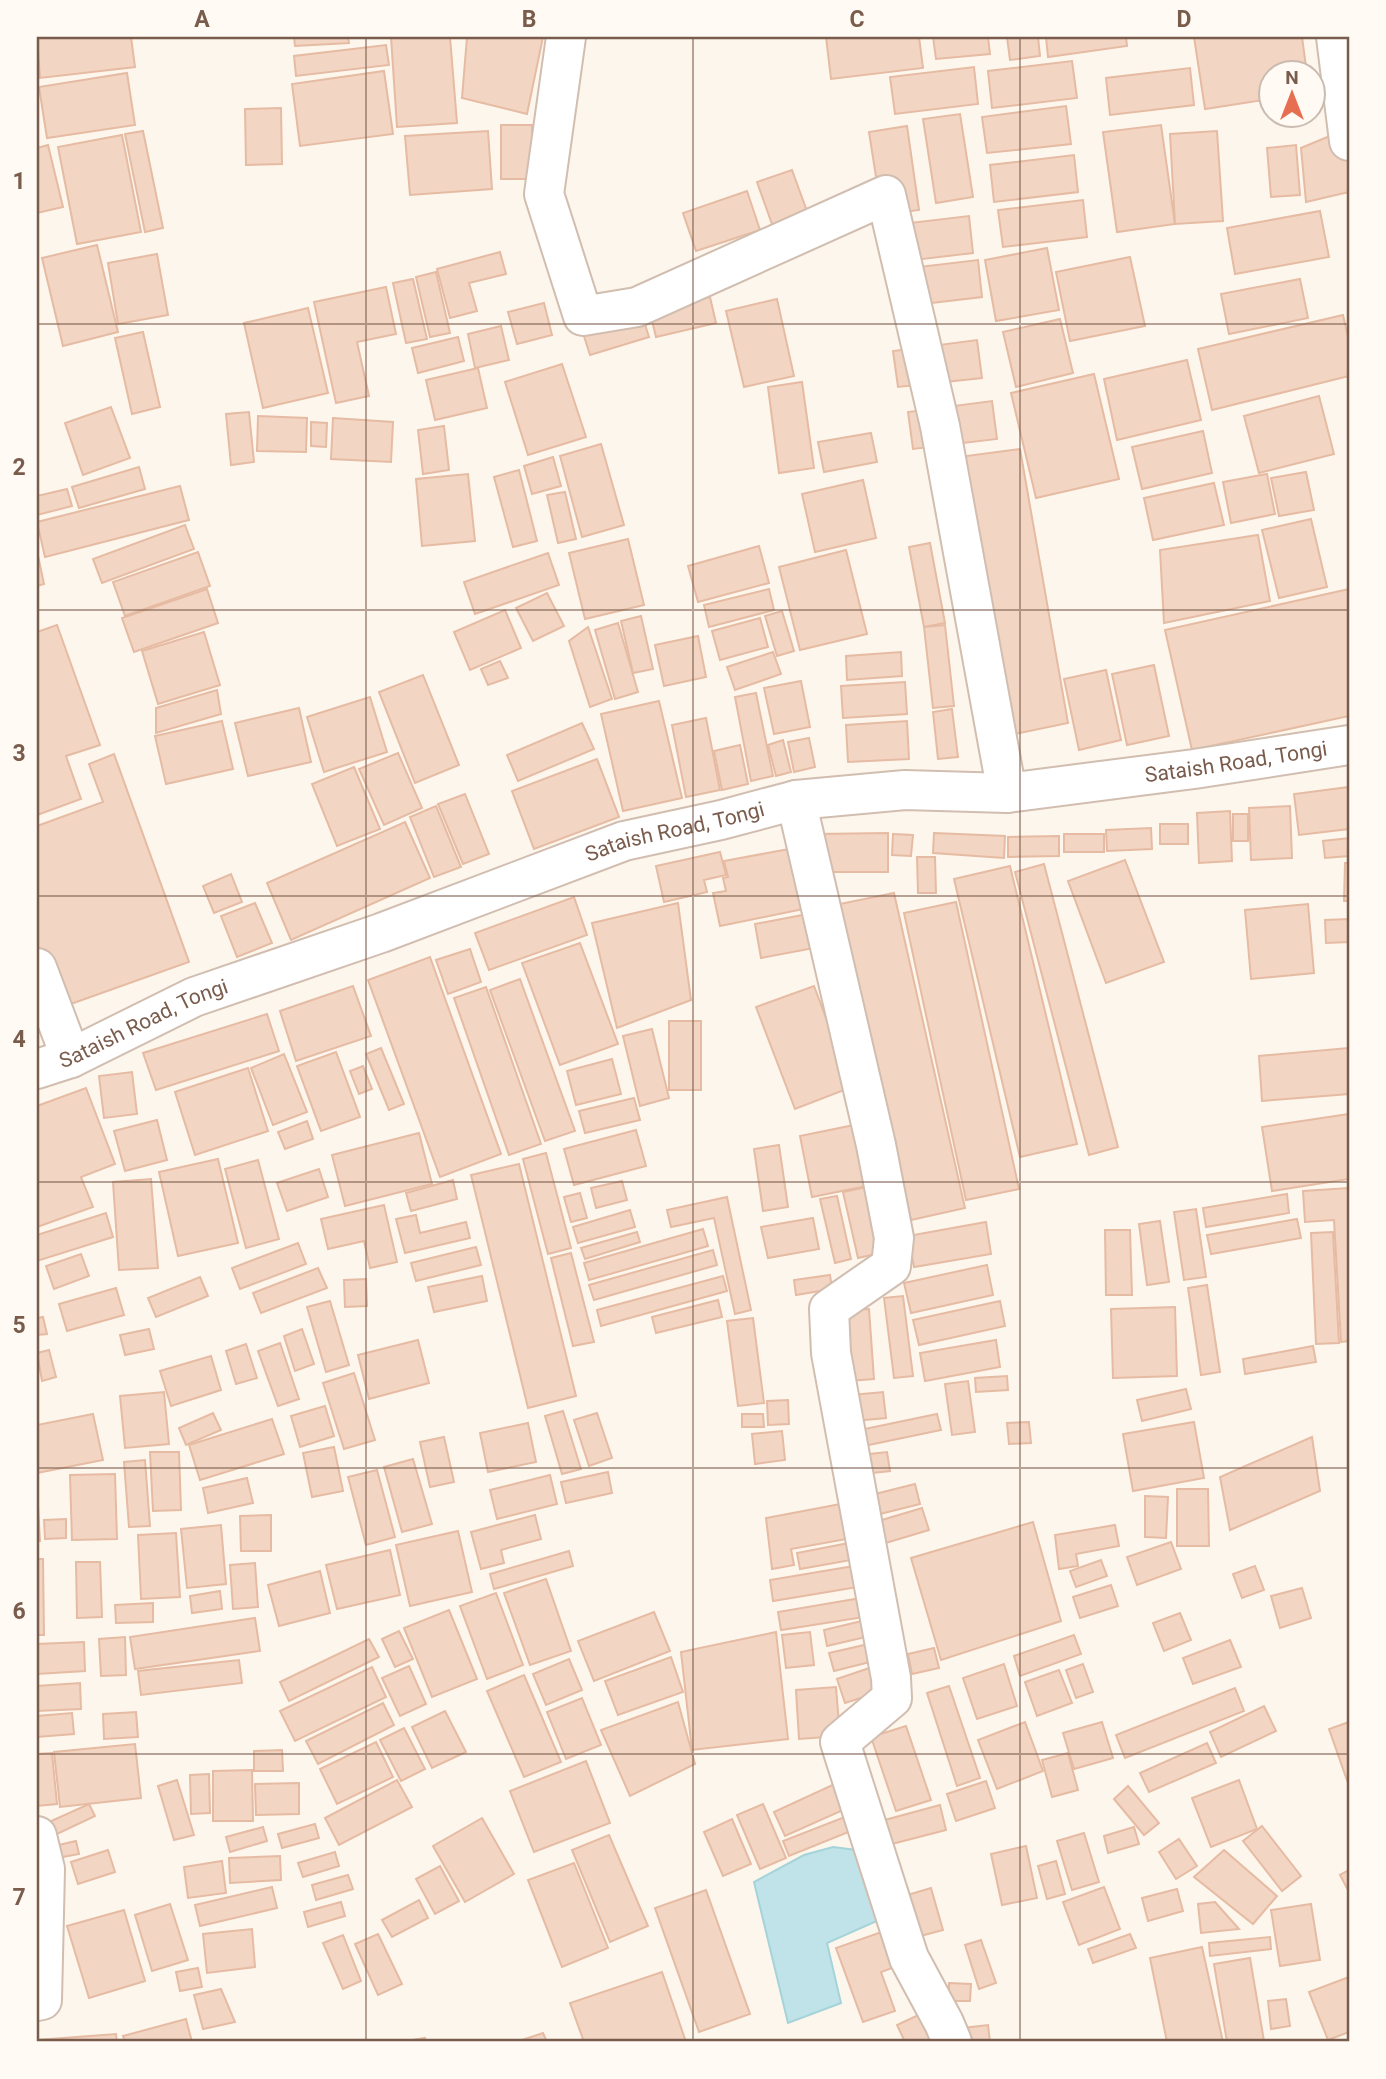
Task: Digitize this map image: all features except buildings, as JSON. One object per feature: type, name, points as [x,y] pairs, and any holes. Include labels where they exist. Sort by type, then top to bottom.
[{"type":"street","points":[[566,37],[544,194],[583,316],[637,307],[886,195],[940,426],[1007,793]]},
{"type":"street","points":[[1336,37],[1349,141]]},
{"type":"street","name":"Sataish Road, Tongi","points":[[54,1064],[194,997],[381,933],[624,841],[796,800],[905,790],[1007,793],[1194,769],[1349,745]]},
{"type":"street","points":[[796,800],[876,1145],[894,1238],[891,1266],[830,1309],[831,1353],[891,1678],[892,1698],[840,1742],[909,1958],[952,2042]]},
{"type":"street","points":[[37,968],[54,1064]]},
{"type":"street","points":[[37,1836],[45,1869],[42,2000],[37,2001]]},
{"type":"water","points":[[833,1847],[856,1850],[888,1916],[827,1943],[841,2003],[788,2023],[754,1882],[804,1855]]}]
